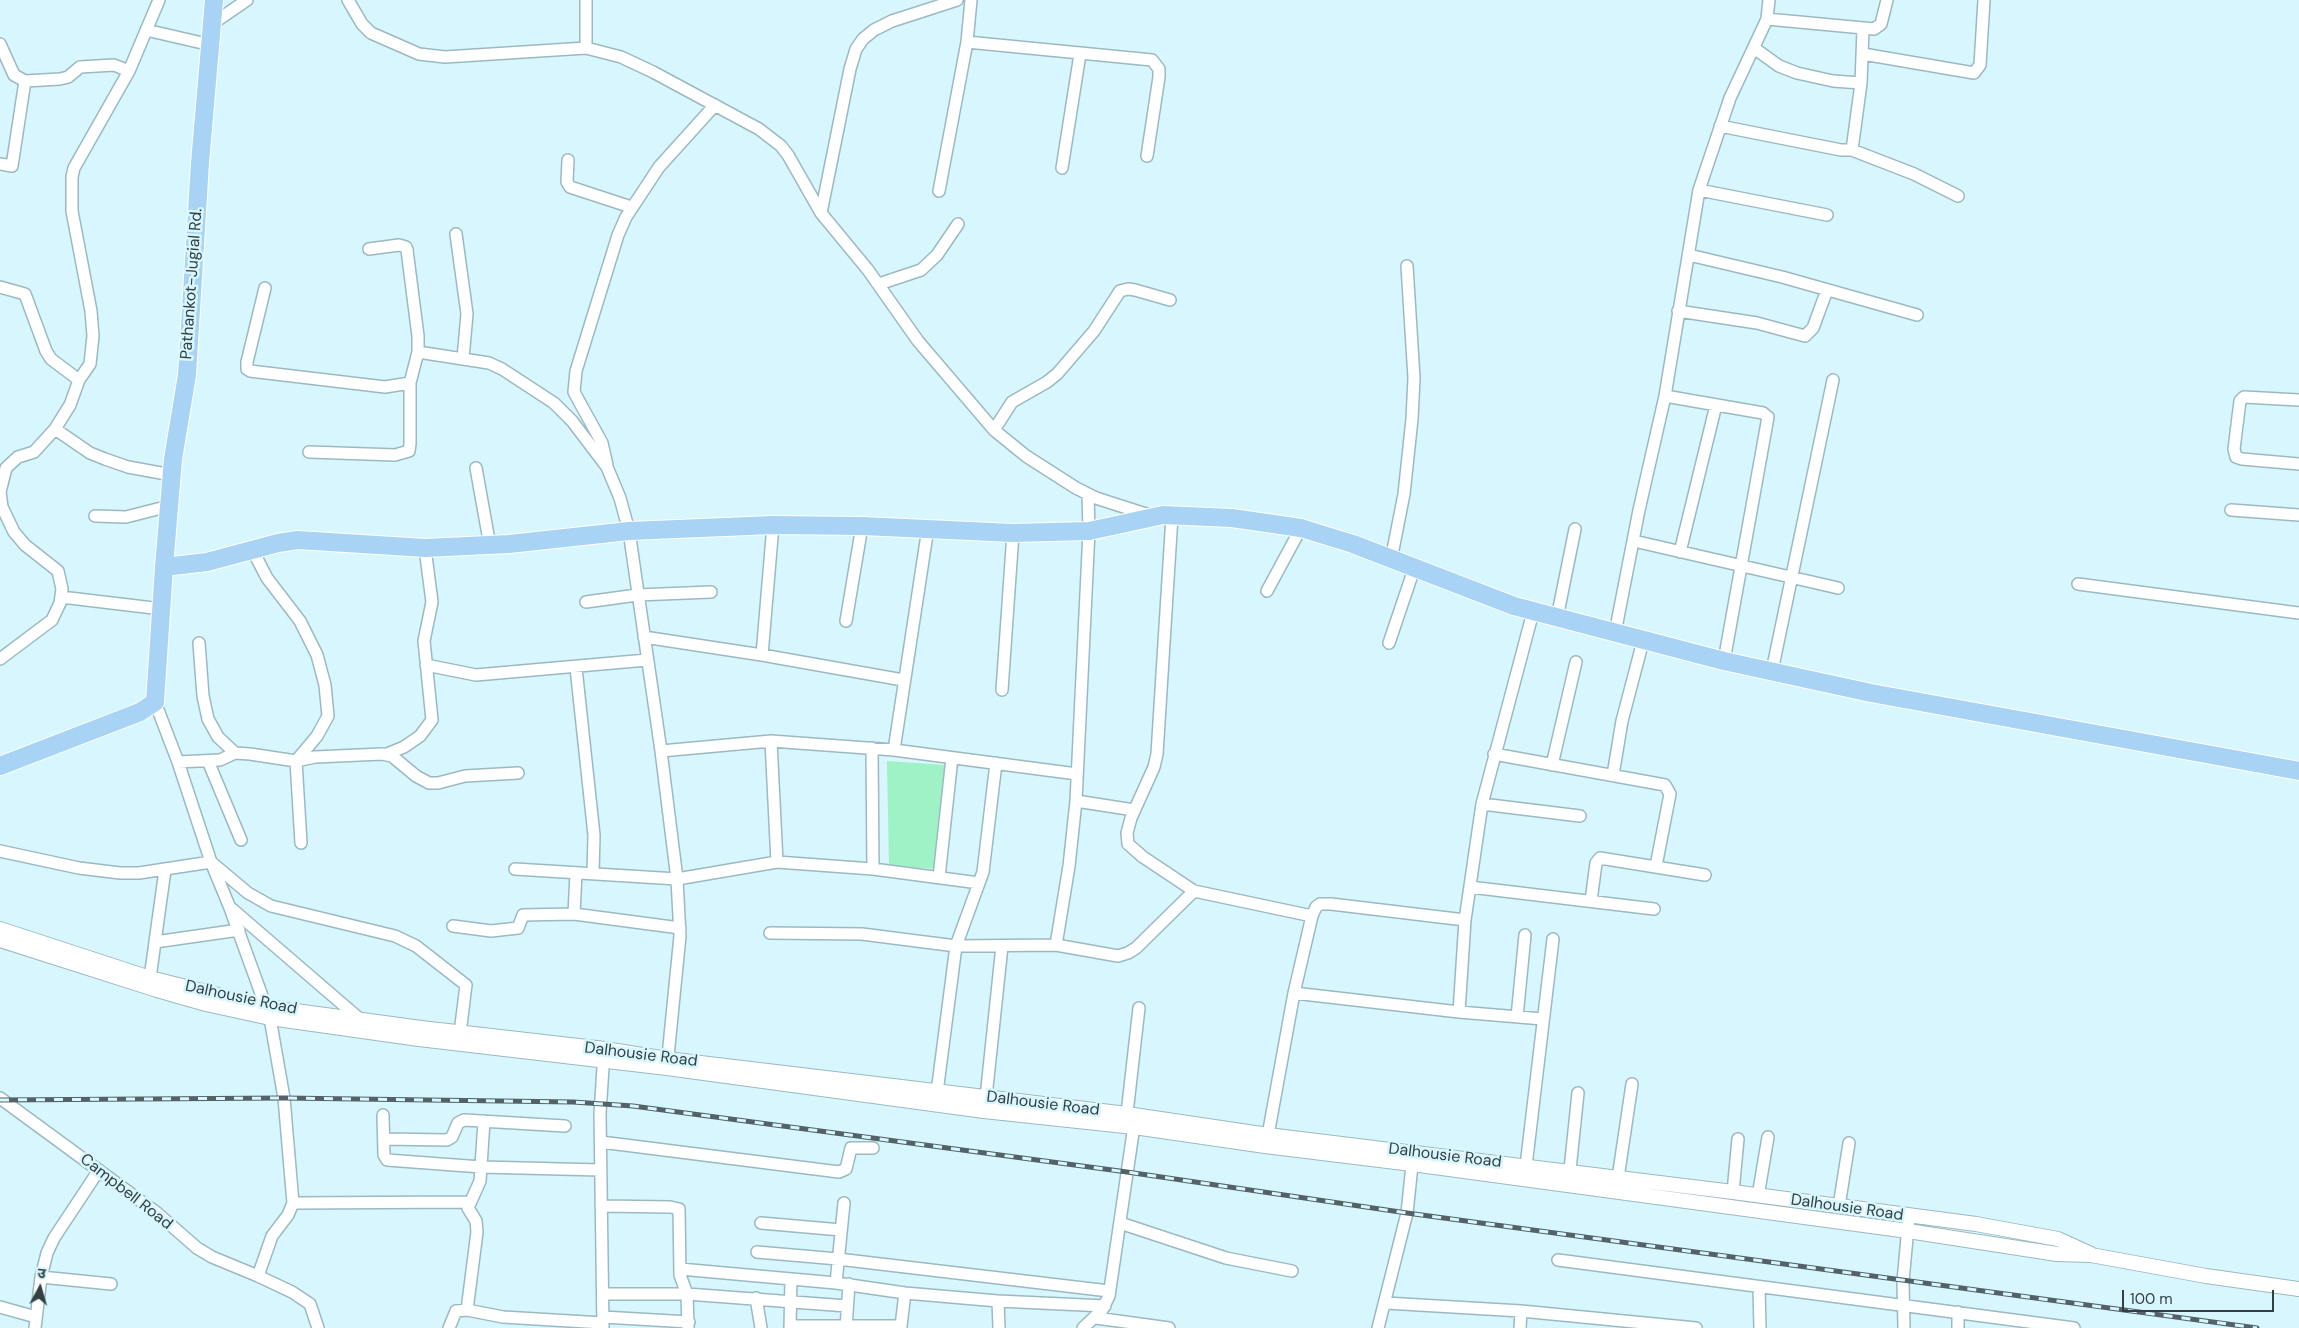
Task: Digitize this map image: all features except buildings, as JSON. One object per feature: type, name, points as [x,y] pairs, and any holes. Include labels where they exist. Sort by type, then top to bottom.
[{"type":"main road","name":"Pathankot-Jugial Rd.","points":[[155,702],[172,475],[187,375],[200,163],[214,0]]},
{"type":"main road","points":[[164,567],[207,562],[252,549],[298,540],[426,548],[490,546],[629,530],[773,525],[928,528],[1013,533],[1089,531],[1152,516],[1250,520],[1301,528],[1353,544],[1500,602],[1533,612],[1724,661],[1881,694],[2299,771]]},
{"type":"main road","points":[[0,766],[140,712],[155,702]]},
{"type":"street","points":[[0,659],[52,620],[61,597],[62,589],[58,572],[25,545],[6,519],[0,492],[3,468],[18,458],[34,452],[55,430],[70,405],[79,380],[90,364],[93,336],[83,262],[72,211],[72,177],[74,168],[129,71],[159,0]]},
{"type":"street","points":[[212,24],[247,0]]},
{"type":"street","points":[[348,0],[362,24],[371,33],[395,45],[433,56],[586,48],[621,57],[715,104],[759,129],[781,146],[821,213],[880,284],[918,341],[994,430],[1026,456],[1088,494],[1152,516]]},
{"type":"street","points":[[586,0],[586,48]]},
{"type":"street","points":[[821,213],[850,69],[856,49],[863,39],[880,27],[957,0]]},
{"type":"street","points":[[939,191],[967,42],[971,0]]},
{"type":"street","points":[[1615,633],[1639,510],[1665,396],[1699,190],[1730,98],[1766,19],[1769,0]]},
{"type":"street","points":[[1766,19],[1874,29],[1881,24],[1886,0]]},
{"type":"street","points":[[1863,54],[1974,73],[1980,65],[1984,0]]},
{"type":"street","points":[[1852,150],[1861,83],[1863,29]]},
{"type":"street","points":[[146,30],[211,45]]},
{"type":"street","points":[[967,42],[1147,59],[1156,63],[1159,77],[1147,156]]},
{"type":"street","points":[[0,44],[14,75],[25,81],[68,77],[80,67],[114,65],[129,71]]},
{"type":"street","points":[[1754,48],[1779,66],[1797,73],[1832,81],[1861,83]]},
{"type":"street","points":[[1062,168],[1080,54]]},
{"type":"street","points":[[0,164],[12,166],[25,81]]},
{"type":"street","points":[[667,1063],[680,928],[677,878],[661,751],[629,530],[617,489],[607,466],[602,443],[574,392],[574,381],[618,234],[631,207],[659,167],[715,104]]},
{"type":"street","points":[[1720,126],[1841,150],[1852,150],[1914,174],[1958,196]]},
{"type":"street","points":[[568,160],[567,182],[570,187],[631,207]]},
{"type":"street","points":[[1699,190],[1827,215]]},
{"type":"street","points":[[880,284],[921,270],[937,255],[958,224]]},
{"type":"street","points":[[456,234],[467,314],[463,358]]},
{"type":"street","points":[[309,452],[395,455],[409,451],[410,383],[418,352],[418,336],[407,250],[406,247],[399,245],[369,250]]},
{"type":"street","points":[[1689,255],[1918,315]]},
{"type":"street","points":[[1391,560],[1404,494],[1412,419],[1414,378],[1407,266]]},
{"type":"street","points":[[0,286],[25,294],[51,359],[79,380]]},
{"type":"street","points":[[264,288],[247,362],[250,372],[385,387],[410,383]]},
{"type":"street","points":[[994,430],[1012,402],[1039,387],[1057,374],[1094,331],[1120,291],[1124,289],[1135,290],[1170,300]]},
{"type":"street","points":[[1678,311],[1758,323],[1805,336],[1813,328],[1827,290]]},
{"type":"street","points":[[418,352],[479,360],[502,369],[554,404],[572,421],[607,466]]},
{"type":"street","points":[[1772,671],[1832,380]]},
{"type":"street","points":[[1665,396],[1763,413],[1768,417],[1724,661]]},
{"type":"street","points":[[2299,400],[2244,397],[2240,401],[2234,449],[2236,457],[2242,459],[2299,464]]},
{"type":"street","points":[[1680,552],[1716,405]]},
{"type":"street","points":[[55,430],[90,453],[105,459],[128,467],[172,475]]},
{"type":"street","points":[[476,468],[490,546]]},
{"type":"street","points":[[1056,945],[1069,866],[1076,801],[1089,531],[1088,494]]},
{"type":"street","points":[[95,516],[126,517],[169,506]]},
{"type":"street","points":[[2231,510],[2299,515]]},
{"type":"street","points":[[1172,516],[1157,754],[1154,767],[1134,810],[1127,839],[1130,847],[1194,891],[1312,916]]},
{"type":"street","points":[[762,655],[773,525]]},
{"type":"street","points":[[846,621],[862,526]]},
{"type":"street","points":[[894,750],[903,680],[928,528]]},
{"type":"street","points":[[1267,591],[1301,528]]},
{"type":"street","points":[[1556,618],[1575,529]]},
{"type":"street","points":[[1002,690],[1013,533]]},
{"type":"street","points":[[1634,542],[1838,588]]},
{"type":"street","points":[[178,762],[220,760],[234,753],[296,761],[323,756],[387,754],[404,747],[420,736],[432,720],[426,665],[425,632],[432,602],[426,548]]},
{"type":"street","points":[[252,549],[267,578],[300,621],[317,655],[325,685],[328,716],[317,736],[296,761],[301,844]]},
{"type":"street","points":[[1389,643],[1414,569]]},
{"type":"street","points":[[2078,584],[2299,613]]},
{"type":"street","points":[[586,602],[638,595],[711,592]]},
{"type":"street","points":[[61,597],[162,609]]},
{"type":"street","points":[[1459,1012],[1465,920],[1482,804],[1533,612]]},
{"type":"street","points":[[644,637],[762,655],[903,680]]},
{"type":"street","points":[[1613,775],[1622,721],[1643,641]]},
{"type":"street","points":[[199,643],[203,696],[208,719],[218,737],[234,753]]},
{"type":"street","points":[[426,665],[476,675],[527,669],[576,668],[647,660]]},
{"type":"street","points":[[1552,765],[1576,662]]},
{"type":"street","points":[[576,668],[594,835],[593,874]]},
{"type":"street","points":[[155,702],[178,762],[211,862],[239,930],[268,1013],[284,1098],[293,1203],[288,1215],[272,1236],[258,1276]]},
{"type":"street","points":[[661,751],[770,742],[894,750],[1077,774]]},
{"type":"street","points":[[770,742],[777,862]]},
{"type":"street","points":[[872,748],[873,869]]},
{"type":"street","points":[[387,754],[416,776],[429,783],[438,783],[465,776],[518,773]]},
{"type":"street","points":[[1494,754],[1661,784],[1670,790],[1656,866]]},
{"type":"street","points":[[939,877],[952,758]]},
{"type":"street","points":[[208,760],[242,840]]},
{"type":"street","points":[[936,1097],[956,946],[983,872],[996,763]]},
{"type":"street","points":[[1076,801],[1134,810]]},
{"type":"street","points":[[1482,804],[1580,816]]},
{"type":"street","points":[[0,851],[87,869],[120,873],[165,870],[211,862],[248,893],[271,906],[395,936],[416,946],[466,986],[460,1033]]},
{"type":"street","points":[[1591,902],[1598,859],[1656,866],[1705,875]]},
{"type":"street","points":[[515,869],[677,878],[777,862],[873,869],[979,883]]},
{"type":"street","points":[[150,978],[165,870]]},
{"type":"street","points":[[574,914],[576,873]]},
{"type":"street","points":[[1470,887],[1654,909]]},
{"type":"street","points":[[770,933],[862,934],[956,946],[1056,945],[1112,956],[1128,953],[1194,891]]},
{"type":"street","points":[[1268,1135],[1294,993],[1312,916],[1316,907],[1320,904],[1331,904],[1465,920]]},
{"type":"street","points":[[230,908],[376,1033]]},
{"type":"street","points":[[453,926],[491,931],[518,928],[522,915],[574,914],[680,928]]},
{"type":"street","name":"Dalhousie Road","points":[[0,929],[41,948],[165,993],[376,1033],[604,1054]]},
{"type":"street","points":[[155,942],[239,930]]},
{"type":"street","points":[[1516,1017],[1525,934]]},
{"type":"street","points":[[1526,1166],[1553,939]]},
{"type":"street","name":"Dalhousie Road","points":[[0,940],[41,948],[268,1013],[360,1020],[667,1063],[1131,1121],[1268,1135],[2057,1254],[2091,1255],[2206,1276],[2299,1289]]},
{"type":"street","points":[[986,1097],[1002,946]]},
{"type":"street","points":[[1294,993],[1459,1012],[1543,1019]]},
{"type":"street","points":[[1083,1328],[1096,1318],[1104,1306],[1109,1291],[1120,1223],[1131,1121],[1139,1008]]},
{"type":"street","points":[[603,1322],[601,1142],[604,1054]]},
{"type":"street","points":[[1618,1178],[1632,1084]]},
{"type":"street","points":[[1569,1179],[1578,1093]]},
{"type":"street","name":"Dalhousie Road","points":[[936,1097],[986,1097],[1265,1146],[1526,1166],[1569,1179],[1618,1178],[1839,1206],[2050,1237],[2075,1246],[2091,1255]]},
{"type":"street","name":"Campbell Road","points":[[0,1098],[157,1213],[197,1248],[212,1257],[292,1292],[310,1304],[318,1328]]},
{"type":"street","points":[[383,1115],[384,1155],[387,1160],[481,1167],[601,1170]]},
{"type":"street","points":[[384,1139],[443,1140],[452,1136],[460,1121],[565,1126]]},
{"type":"street","points":[[467,1310],[477,1232],[476,1221],[468,1211],[468,1202],[478,1186],[484,1122]]},
{"type":"street","points":[[1758,1196],[1768,1137]]},
{"type":"street","points":[[1733,1192],[1738,1139]]},
{"type":"street","points":[[601,1142],[839,1172],[846,1170],[852,1148],[873,1148]]},
{"type":"street","points":[[1839,1206],[1849,1143]]},
{"type":"street","points":[[1378,1328],[1386,1303],[1407,1213],[1412,1158]]},
{"type":"street","points":[[0,1307],[35,1323],[41,1277],[47,1254],[54,1238],[99,1170]]},
{"type":"street","points":[[293,1203],[468,1202]]},
{"type":"street","points":[[836,1283],[844,1203]]},
{"type":"street","points":[[449,1328],[456,1311],[467,1310],[504,1317],[688,1325],[687,1294],[681,1280],[680,1269],[679,1209],[670,1207],[602,1206]]},
{"type":"street","points":[[1904,1328],[1903,1304],[1909,1216]]},
{"type":"street","points":[[761,1223],[841,1230]]},
{"type":"street","points":[[1120,1223],[1211,1254],[1292,1271]]},
{"type":"street","points":[[757,1252],[838,1259],[1109,1291]]},
{"type":"street","points":[[1558,1260],[2074,1328]]},
{"type":"street","points":[[680,1269],[848,1284],[905,1293],[998,1302],[1104,1306]]},
{"type":"street","points":[[41,1277],[111,1284]]},
{"type":"street","points":[[791,1279],[790,1327],[901,1326],[905,1293]]},
{"type":"street","points":[[846,1327],[848,1284]]},
{"type":"street","points":[[1759,1287],[1760,1328]]},
{"type":"street","points":[[603,1294],[687,1294],[791,1300],[847,1306]]},
{"type":"street","points":[[756,1298],[761,1328]]},
{"type":"street","points":[[998,1302],[999,1328]]},
{"type":"street","points":[[1386,1303],[1520,1312],[1696,1328]]},
{"type":"street","points":[[1520,1312],[1520,1328]]},
{"type":"street","points":[[1958,1312],[1958,1328]]},
{"type":"street","points":[[1096,1318],[1164,1328]]},
{"type":"green space","points":[[887,761],[945,765],[936,869],[889,866]]},
{"type":"railway","points":[[0,1100],[284,1098],[573,1102],[633,1106],[1127,1172],[1407,1213],[2257,1328]]}]
